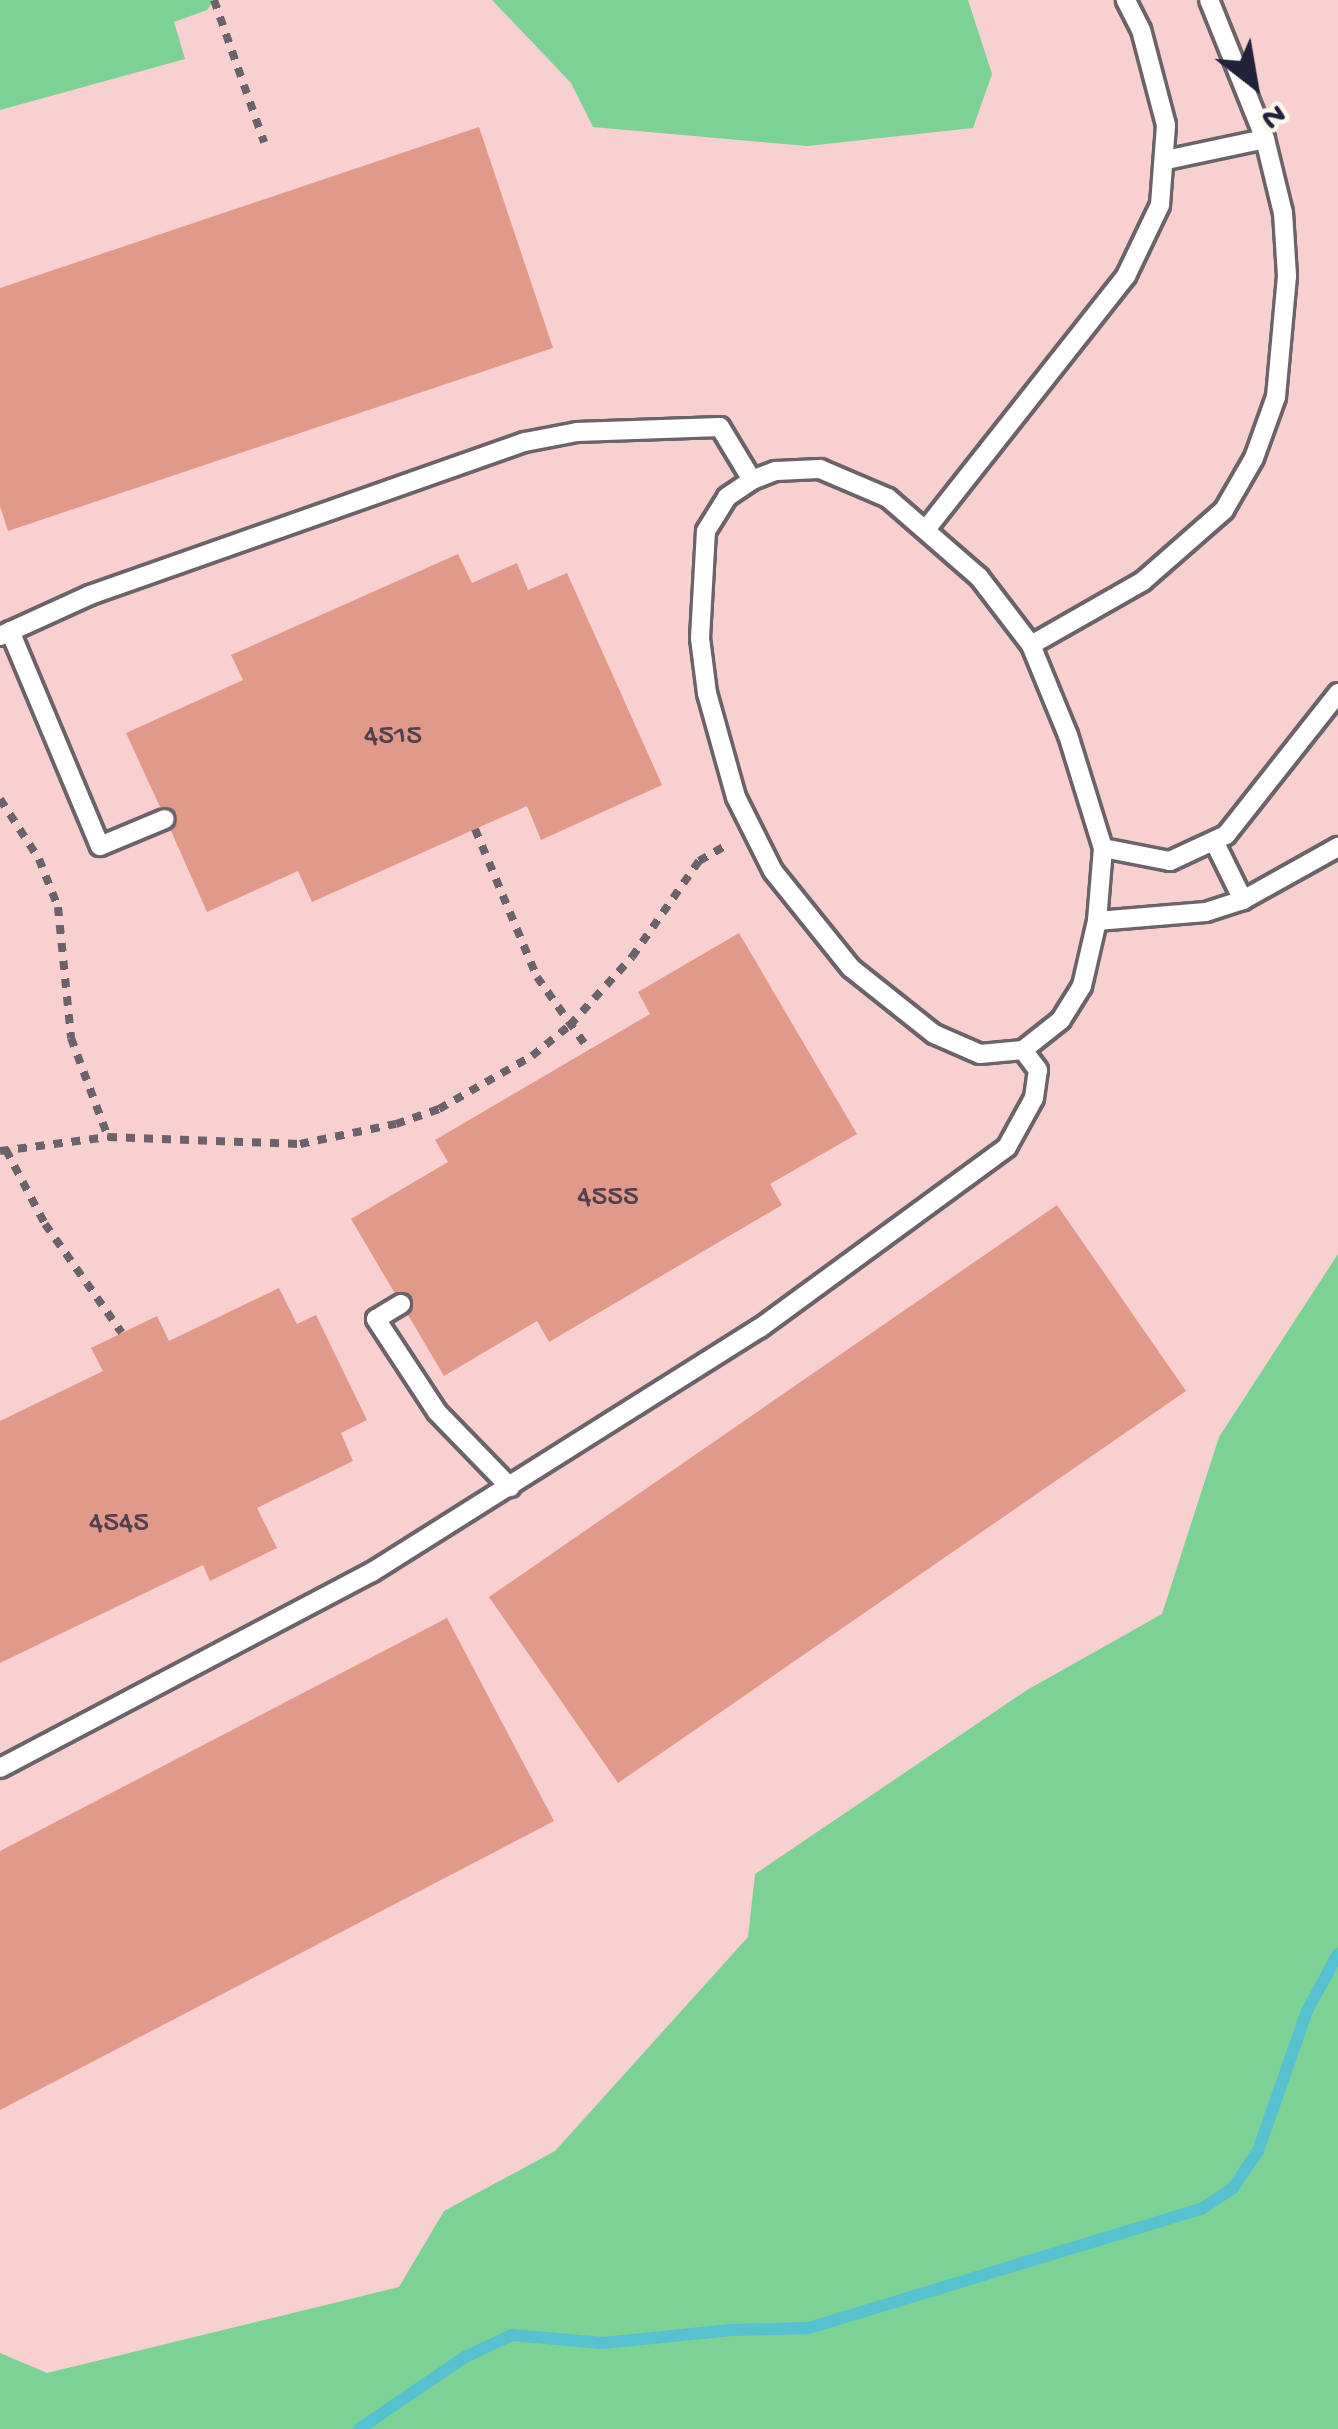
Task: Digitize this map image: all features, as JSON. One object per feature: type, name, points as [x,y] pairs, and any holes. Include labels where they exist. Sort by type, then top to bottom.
[{"type":"lane","points":[[927,528],[1126,276],[1160,205],[1166,160],[1158,86],[1126,0]]},
{"type":"lane","points":[[1031,645],[1143,581],[1224,510],[1255,458],[1276,397],[1287,276],[1283,213],[1265,139],[1209,0]]},
{"type":"lane","points":[[1166,160],[1265,139]]},
{"type":"lane","points":[[165,819],[100,846],[5,634],[90,595],[542,439],[577,432],[720,427],[752,480]]},
{"type":"lane","points":[[820,469],[848,476],[927,528],[979,578],[1031,645],[1068,735],[1103,848],[1097,921],[1082,986],[1061,1020],[1023,1050],[980,1054],[934,1034],[851,968],[806,917],[752,833],[707,693],[700,579],[706,531],[727,497],[752,480],[776,471],[820,469]]},
{"type":"lane","points":[[1103,848],[1170,861],[1214,841],[1244,815],[1338,693]]},
{"type":"lane","points":[[1214,841],[1243,900]]},
{"type":"lane","points":[[1097,921],[1167,918],[1243,900],[1338,847]]},
{"type":"lane","points":[[0,1768],[372,1572],[760,1328],[1007,1148],[1034,1098],[1038,1070],[1023,1050]]},
{"type":"lane","points":[[401,1304],[376,1319],[437,1412],[510,1487]]},
{"type":"path","points":[[214,0],[264,142]]},
{"type":"path","points":[[0,799],[22,828],[58,908],[71,1038],[108,1137]]},
{"type":"path","points":[[475,829],[537,976],[589,1050]]},
{"type":"path","points":[[122,1333],[45,1224],[3,1150],[108,1137],[300,1144],[396,1124],[487,1084],[570,1025],[632,957],[699,862],[752,833]]},
{"type":"shaded area","points":[[214,0],[492,0],[571,83],[593,127],[992,74],[968,0],[1338,0],[1338,1254],[1219,1437],[1163,1615],[1027,1690],[756,1874],[748,1937],[555,2151],[444,2211],[400,2287],[46,2373],[0,2353],[0,110],[184,59],[174,22],[207,10]]},
{"type":"green space","points":[[0,0],[214,0],[207,10],[174,22],[185,59],[0,110]]},
{"type":"green space","points":[[492,0],[968,0],[992,74],[973,128],[807,146],[593,127],[571,83]]},
{"type":"green space","points":[[1338,1254],[1338,2429],[0,2429],[0,2353],[47,2373],[399,2287],[444,2211],[555,2151],[748,1937],[755,1874],[1027,1690],[1162,1614],[1219,1437]]},
{"type":"building","points":[[479,127],[553,348],[8,531],[0,506],[0,288]]},
{"type":"building","points":[[458,554],[472,583],[517,563],[528,590],[567,573],[662,785],[541,840],[527,806],[312,902],[298,871],[207,912],[171,831],[177,813],[160,807],[126,733],[243,680],[231,655]]},
{"type":"building","points":[[739,933],[857,1134],[770,1184],[782,1205],[549,1342],[537,1321],[444,1376],[408,1315],[413,1298],[394,1292],[351,1219],[448,1162],[435,1140],[650,1014],[638,992]]},
{"type":"building","points":[[1057,1205],[1186,1391],[618,1783],[489,1597]]},
{"type":"building","points":[[279,1288],[297,1324],[316,1315],[367,1420],[341,1433],[353,1461],[257,1508],[277,1548],[210,1581],[203,1565],[0,1663],[0,1421],[103,1371],[91,1348],[157,1316],[169,1341]]},
{"type":"building","points":[[447,1618],[554,1821],[0,2110],[0,1851]]},
{"type":"waterway","points":[[359,2429],[465,2357],[512,2335],[603,2343],[731,2330],[809,2328],[1201,2209],[1233,2188],[1258,2151],[1307,2011],[1338,1954]]}]
